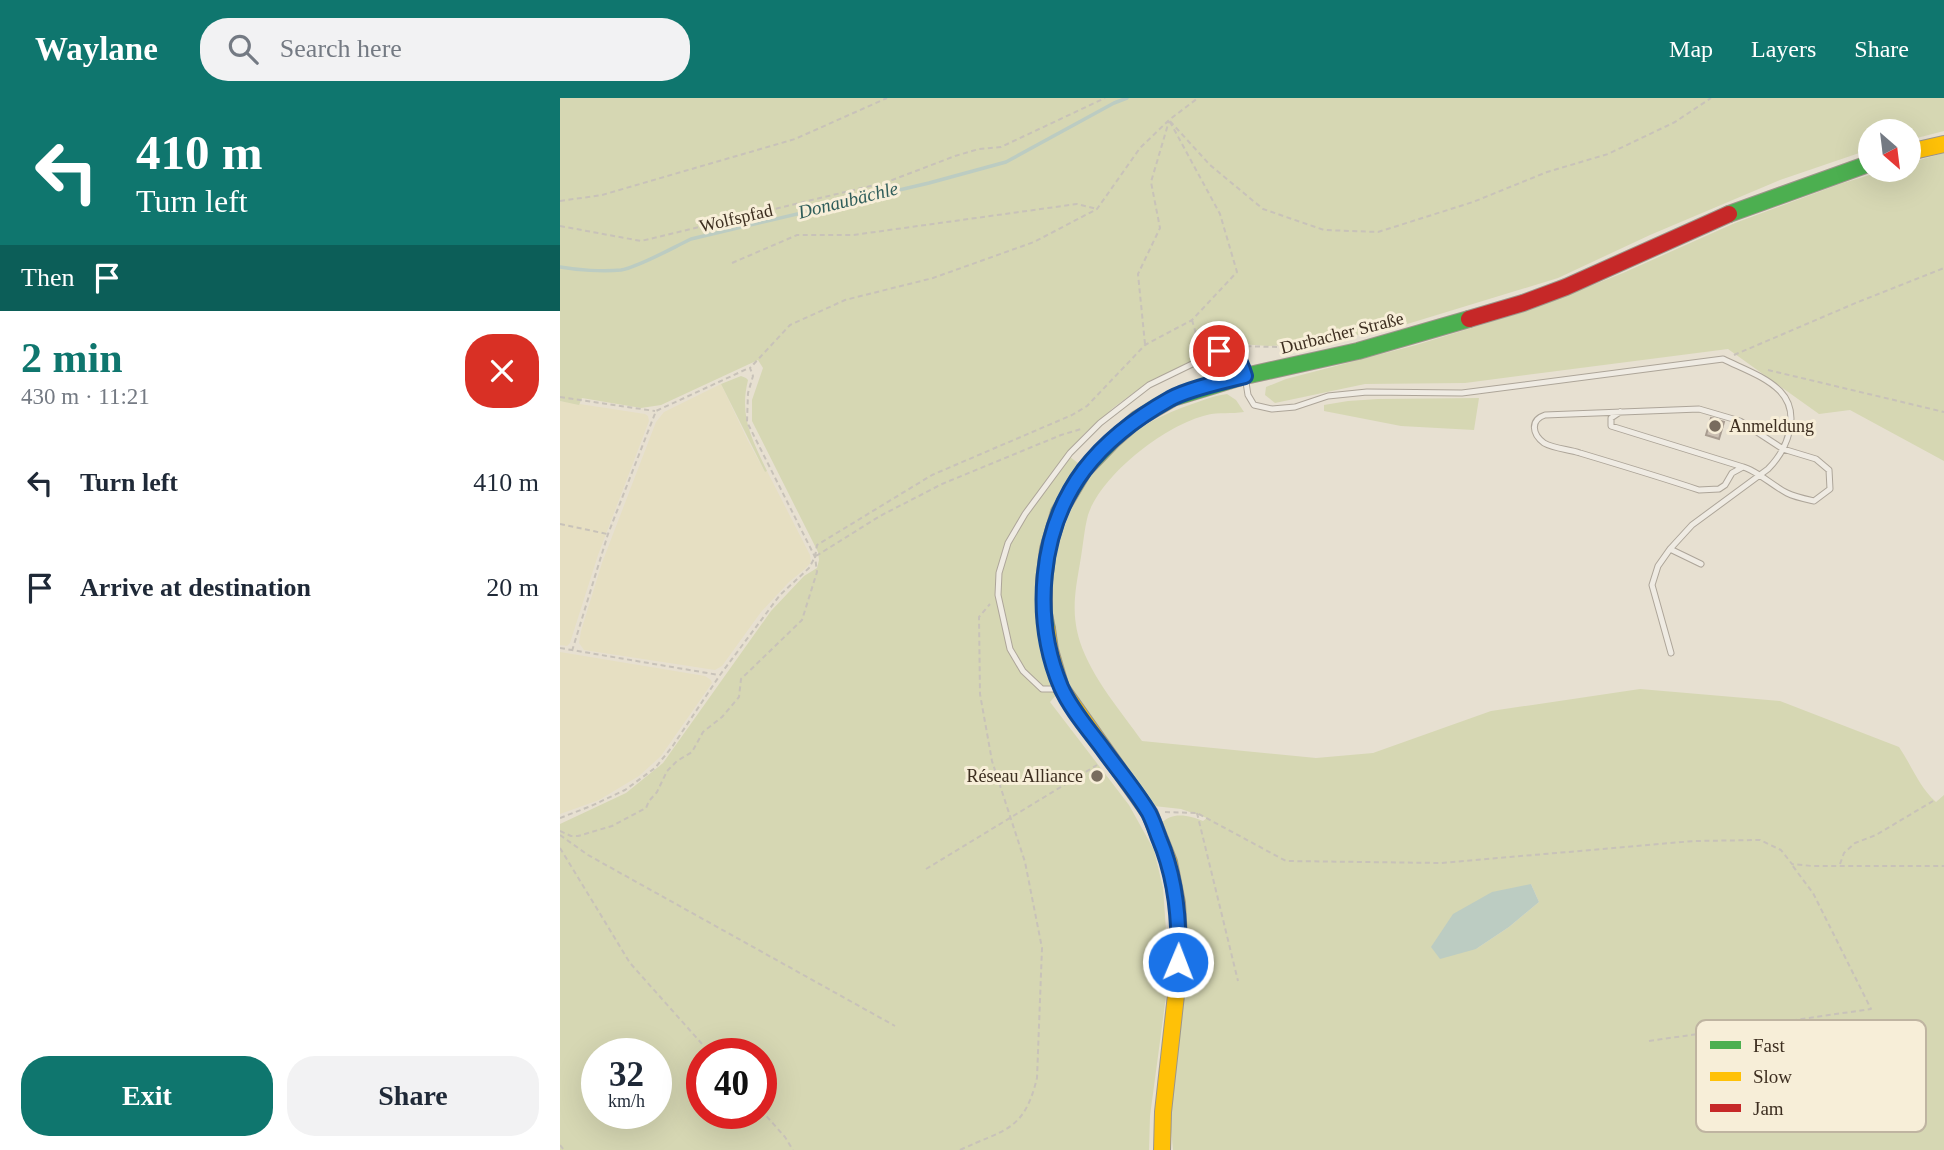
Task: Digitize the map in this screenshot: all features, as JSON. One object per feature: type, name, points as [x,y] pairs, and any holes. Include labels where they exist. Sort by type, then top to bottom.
[{"type":"street","points":[[1922,149],[1944,144]]},
{"type":"street","name":"Durbacher Straße","points":[[1163,1150],[1163,1112],[1177,986],[1179,939],[1177,903],[1169,862],[1150,814],[1061,688],[1050,650],[1044,614],[1048,549],[1059,512],[1084,470],[1137,419],[1173,397],[1245,376],[1358,351],[1523,303],[1591,276],[1741,209],[1858,168]]},
{"type":"lane","points":[[1061,688],[1042,690],[1023,671],[1010,649],[998,595],[999,573],[1008,543],[1025,514],[1070,453],[1100,423],[1149,385],[1219,351],[1232,353],[1241,362],[1248,395],[1254,405],[1272,409],[1296,407],[1328,396],[1367,392],[1462,393],[1723,359],[1761,378],[1780,391],[1788,405],[1791,426],[1777,459],[1692,525],[1658,566],[1652,585],[1671,653]]},
{"type":"lane","points":[[1620,412],[1611,418],[1611,426],[1752,469],[1758,476],[1790,495],[1814,501],[1830,489],[1829,470],[1816,459],[1783,449],[1740,421],[1699,409],[1620,412],[1545,415],[1538,417],[1534,423],[1539,439],[1546,444],[1699,490],[1719,489],[1725,485],[1732,473],[1742,467]]},
{"type":"lane","points":[[1670,549],[1702,564]]},
{"type":"path","points":[[560,201],[602,195],[795,139],[887,98]]},
{"type":"path","name":"Wolfspfad","points":[[560,226],[641,241],[887,182],[955,156],[979,149],[1001,147],[1104,98]]},
{"type":"path","points":[[560,397],[656,411],[750,368],[790,325],[845,300],[933,278],[1034,242],[1097,209],[1140,148],[1169,120],[1198,98]]},
{"type":"path","points":[[1169,120],[1210,165],[1263,209],[1324,230],[1378,232],[1473,202],[1548,172],[1608,154],[1675,122],[1711,98]]},
{"type":"path","points":[[560,818],[625,790],[655,768],[780,595],[810,568],[817,545],[932,475],[1072,415],[1087,406],[1145,345],[1192,320],[1237,272],[1220,215],[1169,120]]},
{"type":"path","points":[[1145,345],[1138,274],[1160,228],[1151,182],[1169,120]]},
{"type":"path","points":[[732,262],[797,234],[853,236],[1077,204],[1097,209]]},
{"type":"path","points":[[1723,359],[1944,268]]},
{"type":"path","points":[[1192,320],[1203,359]]},
{"type":"path","points":[[1239,346],[1322,346]]},
{"type":"path","points":[[560,831],[578,836],[612,826],[646,808],[667,771],[691,752],[703,732],[722,717],[740,697],[741,679],[802,620],[817,572],[815,557],[747,422],[748,393],[753,376],[750,368]]},
{"type":"path","points":[[1762,369],[1944,412]]},
{"type":"path","points":[[572,651],[608,534],[656,411]]},
{"type":"path","points":[[815,557],[880,516],[942,484],[1061,435],[1100,423]]},
{"type":"path","points":[[560,524],[608,534]]},
{"type":"path","points":[[960,1150],[999,1133],[1021,1118],[1032,1099],[1037,1078],[1042,948],[1025,862],[992,761],[980,694],[979,617],[998,595]]},
{"type":"path","points":[[560,649],[720,675]]},
{"type":"path","points":[[926,869],[1101,762]]},
{"type":"path","points":[[1839,864],[1844,853],[1856,843],[1876,835],[1933,801]]},
{"type":"path","points":[[1150,814],[1197,813],[1286,860],[1441,863],[1694,841],[1760,840],[1781,849],[1814,893],[1871,1009],[1795,1020]]},
{"type":"path","points":[[1197,813],[1238,981]]},
{"type":"path","points":[[560,835],[588,855],[895,1026]]},
{"type":"path","points":[[560,848],[631,964],[696,1038]]},
{"type":"path","points":[[1792,864],[1944,866]]},
{"type":"path","points":[[1649,1041],[1696,1034]]},
{"type":"path","points":[[777,1128],[793,1150]]},
{"type":"path","points":[[560,1145],[564,1150]]},
{"type":"shaded area","points":[[721,384],[748,441],[765,472],[767,471],[810,555],[811,562],[761,612],[722,666],[715,670],[584,650],[579,643],[581,631],[602,563],[656,422],[664,412]]},
{"type":"shaded area","points":[[560,401],[645,414],[649,421],[567,646],[560,645]]},
{"type":"shaded area","points":[[560,652],[705,676],[712,683],[661,756],[639,776],[599,800],[560,814]]},
{"type":"shaded area","points":[[1531,884],[1539,902],[1476,949],[1440,959],[1431,947],[1453,914],[1492,892]]},
{"type":"green space","points":[[560,98],[1944,98],[1944,131],[1922,137],[1922,119],[1858,119],[1858,153],[1780,180],[1650,235],[1558,278],[1404,325],[1321,343],[1268,346],[1227,343],[1148,382],[1084,434],[1054,469],[1059,471],[1070,457],[1078,463],[1132,412],[1157,396],[1207,375],[1207,362],[1227,359],[1231,363],[1230,372],[1190,386],[1075,476],[1037,612],[1041,652],[1057,694],[1050,702],[1129,805],[1154,850],[1163,888],[1167,989],[1150,1116],[1149,1150],[560,1150],[560,824],[626,793],[663,763],[771,611],[804,576],[817,568],[819,560],[818,552],[752,421],[752,400],[763,368],[758,360],[661,405],[641,408],[582,398],[579,405],[560,401]]},
{"type":"green space","points":[[1944,153],[1944,461],[1850,410],[1819,414],[1728,349],[1465,383],[1365,384],[1275,403],[1265,395],[1266,387],[1286,379],[1416,345],[1530,310],[1623,273],[1735,223],[1840,184],[1858,179],[1858,182],[1922,182],[1922,159]]},
{"type":"green space","points":[[741,376],[748,380],[746,417],[767,471],[765,472],[721,384]]},
{"type":"green space","points":[[1227,394],[1236,400],[1244,412],[1207,415],[1190,420],[1155,440],[1137,453],[1107,483],[1095,499],[1088,515],[1075,593],[1077,631],[1085,655],[1099,681],[1142,741],[1316,758],[1373,753],[1491,711],[1640,689],[1780,701],[1899,747],[1930,796],[1936,802],[1944,795],[1944,1150],[1173,1150],[1170,1117],[1184,965],[1169,843],[1162,823],[1176,816],[1203,821],[1207,818],[1181,809],[1154,806],[1149,802],[1080,704],[1063,673],[1055,645],[1052,586],[1056,557],[1075,501],[1090,476],[1109,453],[1152,421],[1209,398]],"holes":[[[1531,884],[1539,902],[1476,949]]]},
{"type":"green space","points":[[1479,398],[1474,430],[1401,426],[1324,411],[1324,405],[1348,401]]},
{"type":"building","name":"Anmeldung","points":[[1711,418],[1724,422],[1719,439],[1706,435]]},
{"type":"waterway","name":"Donaubächle","points":[[560,267],[621,270],[647,261],[691,239],[929,183],[1006,162],[1127,98]]},
{"type":"traffic: fast","points":[[1729,214],[1858,168]]},
{"type":"traffic: fast","points":[[1047,629],[1044,581],[1048,549],[1059,512],[1084,470],[1137,419],[1173,398],[1245,376],[1358,351],[1469,319]]},
{"type":"traffic: slow","points":[[1922,149],[1944,144]]},
{"type":"traffic: slow","points":[[1047,629],[1061,688],[1150,814],[1169,862],[1177,903],[1179,939],[1162,1150]]},
{"type":"traffic: jam","points":[[1469,319],[1566,287],[1729,214]]},
{"type":"place","name":"Anmeldung","points":[[1715,426]]},
{"type":"place","name":"Réseau Alliance","points":[[1097,776]]},
{"type":"route","points":[[1178,962],[1177,903],[1169,862],[1150,814],[1061,688],[1050,650],[1044,614],[1044,581],[1048,549],[1059,512],[1084,470],[1113,440],[1137,419],[1173,397],[1245,376],[1241,362],[1232,353],[1219,351]]}]
